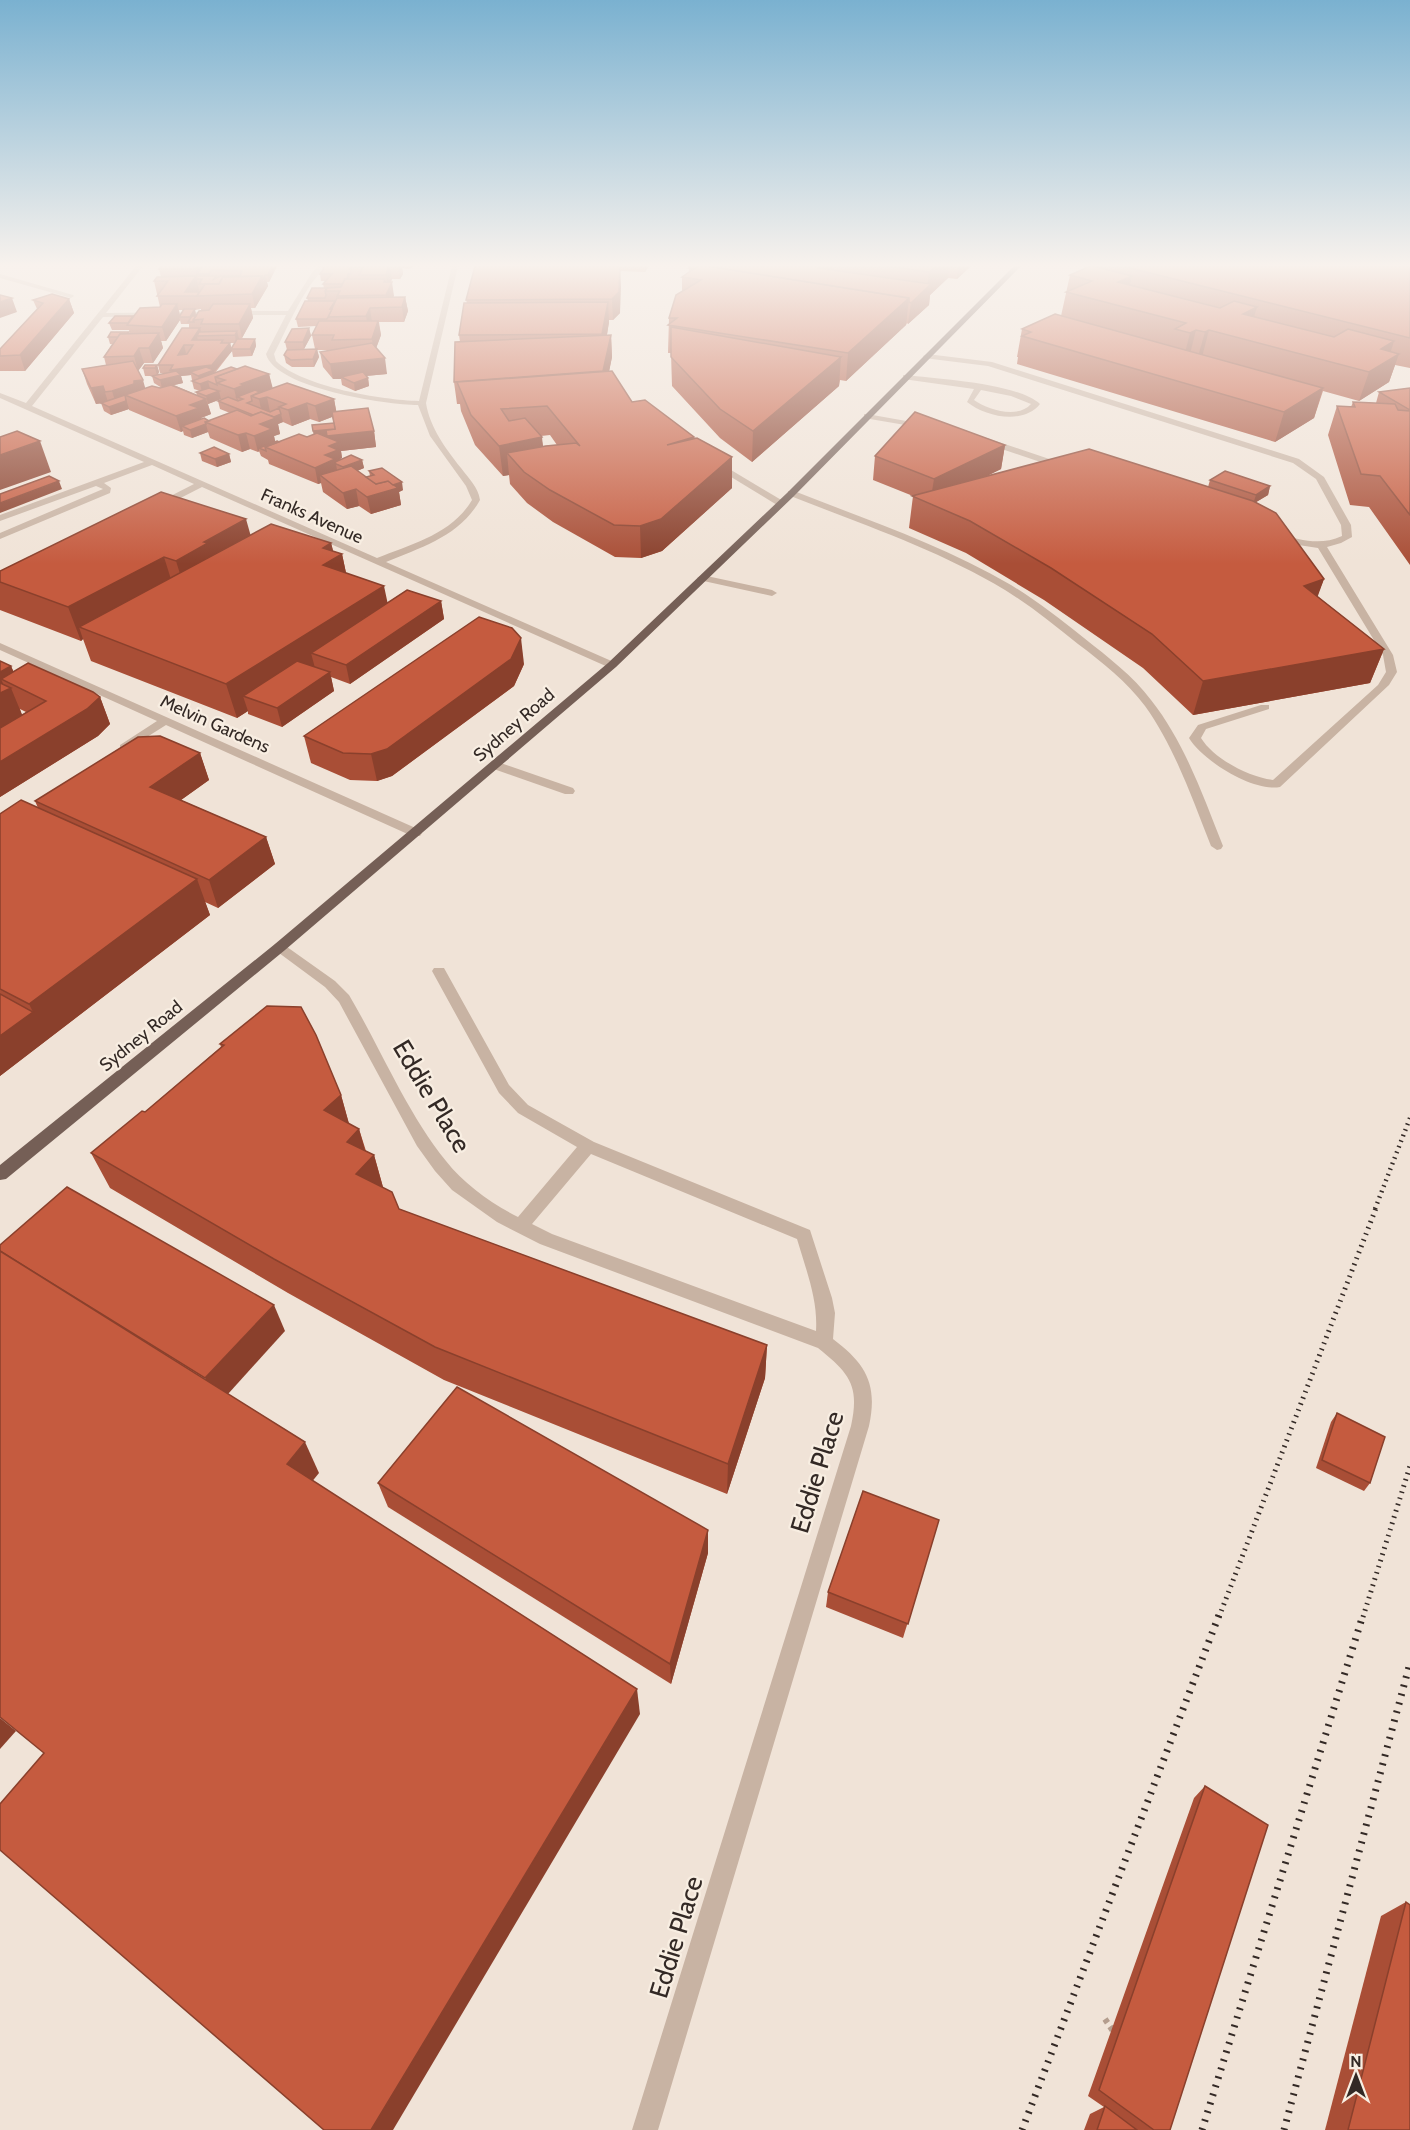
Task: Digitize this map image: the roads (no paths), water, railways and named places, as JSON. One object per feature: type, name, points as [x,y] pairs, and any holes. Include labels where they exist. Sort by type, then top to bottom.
[{"type":"main road","name":"Sydney Road","points":[[0,1174],[416,833],[612,665],[791,493],[918,365]]},
{"type":"street","points":[[28,406],[60,365]]},
{"type":"street","points":[[275,365],[355,397],[389,403],[422,403]]},
{"type":"street","points":[[376,562],[454,527],[468,515],[476,500],[471,486],[454,466],[424,418],[422,403],[431,365]]},
{"type":"street","points":[[992,365],[1296,461],[1311,469],[1320,477],[1346,525],[1347,537],[1334,545],[1321,546],[1293,542],[1271,535]]},
{"type":"street","points":[[906,377],[978,388],[1025,396],[1036,404],[1020,416],[975,404],[970,400],[978,388]]},
{"type":"street","name":"Franks Avenue","points":[[0,395],[376,562],[491,618],[612,665]]},
{"type":"street","points":[[867,416],[937,429]]},
{"type":"street","points":[[982,440],[1071,469]]},
{"type":"street","points":[[709,459],[780,503]]},
{"type":"street","points":[[0,518],[152,462]]},
{"type":"street","points":[[0,536],[107,491],[97,483]]},
{"type":"street","points":[[148,511],[201,484]]},
{"type":"street","points":[[791,493],[902,537],[980,574],[1035,605],[1100,657],[1148,702],[1169,734],[1217,846]]},
{"type":"street","points":[[1265,707],[1202,727],[1195,738],[1197,745],[1206,753],[1264,784],[1276,784],[1382,687],[1393,673],[1393,665],[1388,655],[1321,546]]},
{"type":"street","points":[[702,578],[772,592]]},
{"type":"street","name":"Melvin Gardens","points":[[0,646],[416,833]]},
{"type":"street","points":[[116,753],[165,721]]},
{"type":"street","points":[[495,765],[569,791]]},
{"type":"street","name":"Eddie Place","points":[[280,946],[330,984],[344,999],[423,1142],[441,1167],[458,1185],[503,1217],[546,1239],[824,1342],[850,1362],[860,1379],[865,1407],[645,2130]]},
{"type":"street","points":[[439,971],[504,1089],[523,1109],[588,1146],[804,1234],[826,1312],[824,1342]]},
{"type":"street","points":[[520,1227],[588,1146]]},
{"type":"railway","points":[[1375,1209],[1410,1118]]},
{"type":"railway","points":[[1219,1617],[1376,1208]]},
{"type":"railway","points":[[1363,1617],[1410,1466]]},
{"type":"railway","points":[[1022,2130],[1219,1615]]},
{"type":"railway","points":[[1202,2130],[1363,1615]]},
{"type":"railway","points":[[1284,2130],[1410,1663]]}]
